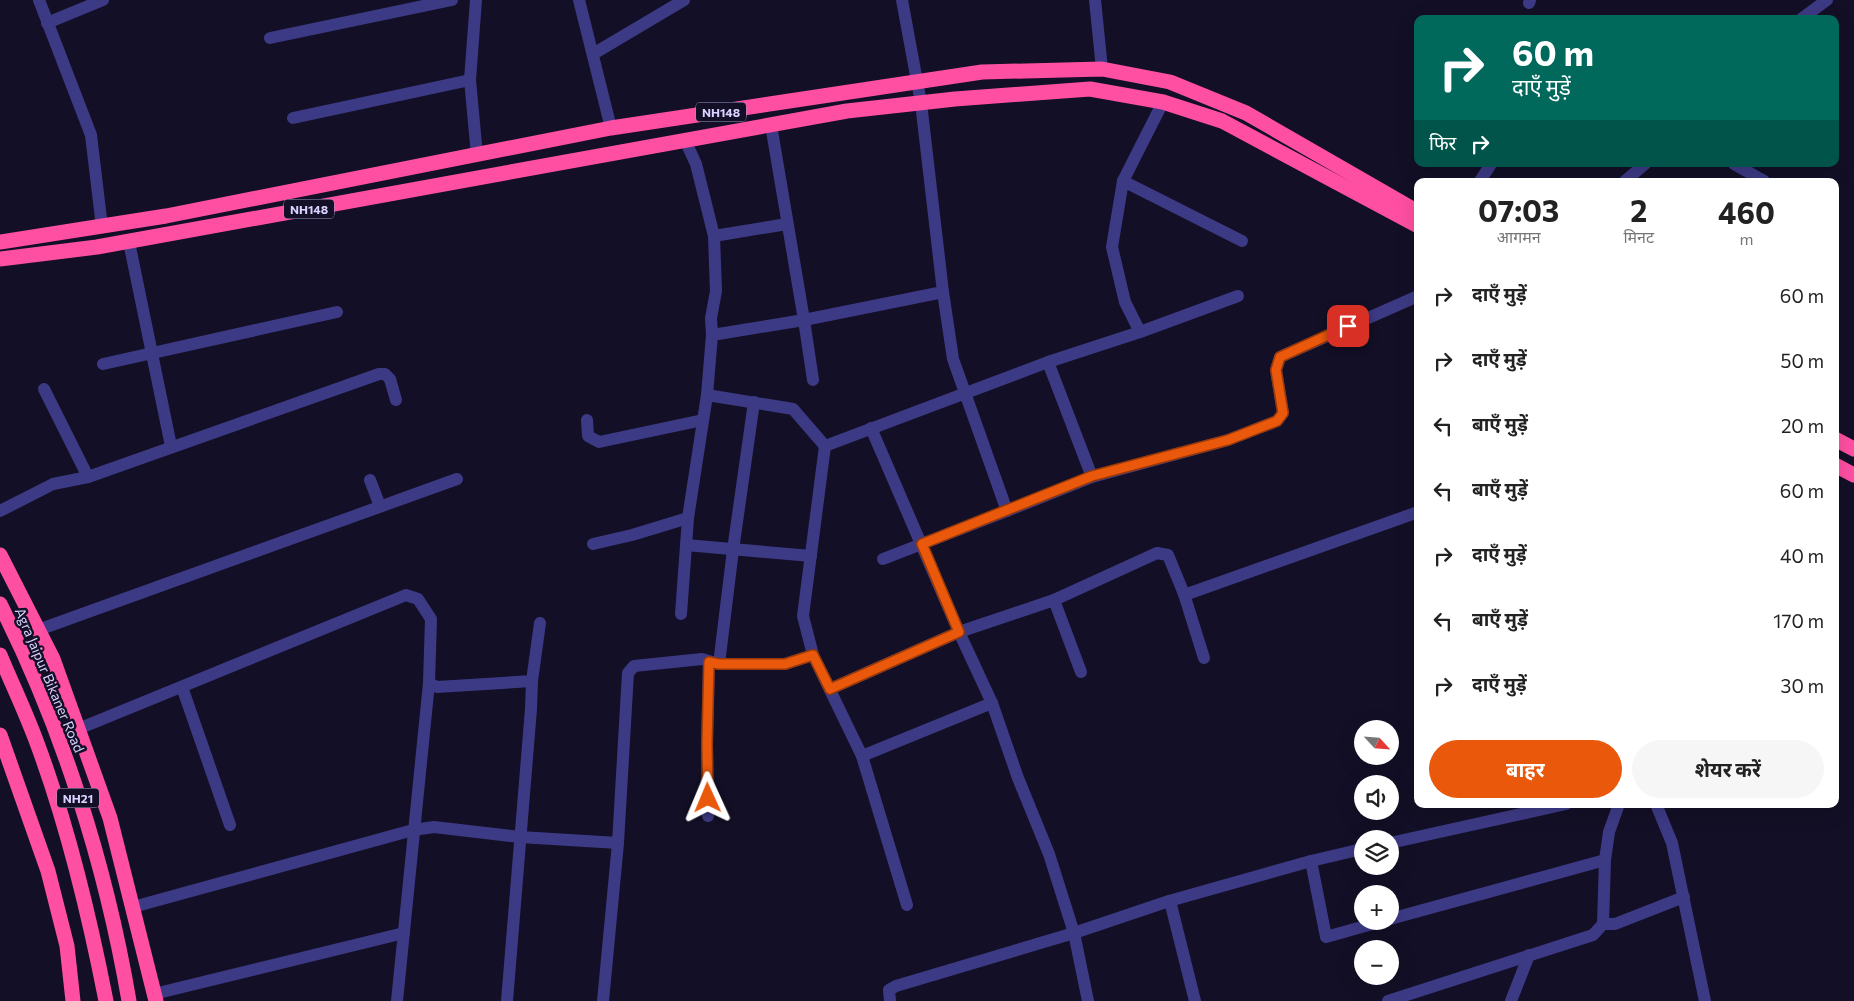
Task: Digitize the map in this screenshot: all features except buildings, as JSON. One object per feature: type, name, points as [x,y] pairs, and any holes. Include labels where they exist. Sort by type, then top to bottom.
[{"type":"highway","name":"NH148","points":[[0,242],[166,216],[611,128],[982,72],[1102,69],[1170,82],[1246,114],[1414,210]]},
{"type":"highway","name":"NH148","points":[[0,259],[129,242],[847,111],[921,102],[1090,89],[1163,102],[1222,121],[1414,224]]},
{"type":"highway","points":[[651,122],[654,145]]},
{"type":"highway","points":[[1839,441],[1854,449]]},
{"type":"highway","points":[[1839,467],[1854,475]]},
{"type":"highway","points":[[0,555],[53,659],[110,818],[155,997]]},
{"type":"highway","name":"Agra Jaipur Bikaner Road","points":[[0,604],[19,642],[53,724],[84,817],[114,921],[129,1001]]},
{"type":"highway","name":"NH21","points":[[0,655],[37,743],[61,817],[87,911],[106,1001]]},
{"type":"highway","points":[[0,735],[48,871],[67,946],[73,1001]]},
{"type":"street","points":[[39,0],[91,135],[102,227]]},
{"type":"street","points":[[47,23],[103,0]]},
{"type":"street","points":[[270,38],[452,0]]},
{"type":"street","points":[[476,0],[470,80],[478,155]]},
{"type":"street","points":[[579,0],[611,128]]},
{"type":"street","points":[[593,54],[684,0]]},
{"type":"street","points":[[902,0],[921,102],[943,292],[953,359],[1007,511]]},
{"type":"street","points":[[1095,0],[1102,69]]},
{"type":"street","points":[[1807,15],[1828,0]]},
{"type":"street","points":[[293,118],[470,80]]},
{"type":"street","points":[[1140,332],[1125,302],[1112,247],[1123,182],[1163,102]]},
{"type":"street","points":[[771,125],[813,380]]},
{"type":"street","points":[[681,614],[688,518],[707,395],[712,335],[711,318],[716,291],[714,236],[696,164],[685,140]]},
{"type":"street","points":[[1482,178],[1489,167]]},
{"type":"street","points":[[1629,178],[1642,167]]},
{"type":"street","points":[[1739,167],[1759,178]]},
{"type":"street","points":[[1123,182],[1242,241]]},
{"type":"street","points":[[714,236],[787,224]]},
{"type":"street","points":[[129,242],[172,446]]},
{"type":"street","points":[[712,335],[804,320],[943,292]]},
{"type":"street","points":[[825,446],[1048,362],[1140,332],[1238,296]]},
{"type":"street","points":[[883,559],[1092,476],[1228,440],[1277,421],[1283,413],[1276,370],[1280,357],[1414,298]]},
{"type":"street","points":[[103,364],[337,312]]},
{"type":"street","points":[[1048,362],[1092,476]]},
{"type":"street","points":[[0,511],[53,484],[88,477],[379,374],[385,374],[390,379],[396,400]]},
{"type":"street","points":[[44,389],[88,477]]},
{"type":"street","points":[[707,395],[793,409],[825,446],[803,616],[813,655],[862,756],[908,905]]},
{"type":"street","points":[[708,816],[707,744],[714,663],[733,550],[754,402]]},
{"type":"street","points":[[587,420],[588,436],[599,442],[703,420]]},
{"type":"street","points":[[871,428],[959,632],[992,703],[1018,778],[1049,854],[1074,933],[1088,1001]]},
{"type":"street","points":[[38,630],[457,479]]},
{"type":"street","points":[[370,480],[380,506]]},
{"type":"street","points":[[1184,594],[1414,513]]},
{"type":"street","points":[[593,544],[632,535],[688,518]]},
{"type":"street","points":[[686,545],[811,556]]},
{"type":"street","points":[[830,689],[959,632],[1054,600],[1157,553],[1168,555],[1184,594],[1204,658]]},
{"type":"street","points":[[78,729],[406,595],[418,599],[431,619],[429,682],[397,1001]]},
{"type":"street","points":[[1054,600],[1081,672]]},
{"type":"street","points":[[507,1001],[532,681],[540,623]]},
{"type":"street","points":[[603,1001],[618,843],[628,673],[634,666],[702,659],[714,663],[785,664],[813,655]]},
{"type":"street","points":[[429,682],[436,686],[532,681]]},
{"type":"street","points":[[182,687],[230,825]]},
{"type":"street","points":[[862,756],[992,703]]},
{"type":"street","points":[[1399,841],[1548,808]]},
{"type":"street","points":[[1388,1001],[1594,935],[1603,924],[1605,860],[1609,832],[1618,808]]},
{"type":"street","points":[[1658,808],[1672,843],[1704,1001]]},
{"type":"street","points":[[133,907],[413,830],[434,827],[520,837],[618,843]]},
{"type":"street","points":[[890,1001],[889,990],[896,986],[1074,933],[1170,901],[1311,860],[1354,851]]},
{"type":"street","points":[[1311,860],[1326,937],[1354,929]]},
{"type":"street","points":[[1399,917],[1605,860]]},
{"type":"street","points":[[1603,924],[1615,924],[1684,897]]},
{"type":"street","points":[[1170,901],[1195,1001]]},
{"type":"street","points":[[155,997],[404,933]]},
{"type":"street","points":[[1511,1001],[1529,955]]},
{"type":"route","points":[[708,798],[709,662],[719,664],[785,664],[813,655],[830,689],[959,632],[922,544],[1092,476],[1228,440],[1277,421],[1283,413],[1276,370],[1280,357],[1348,326]]}]
